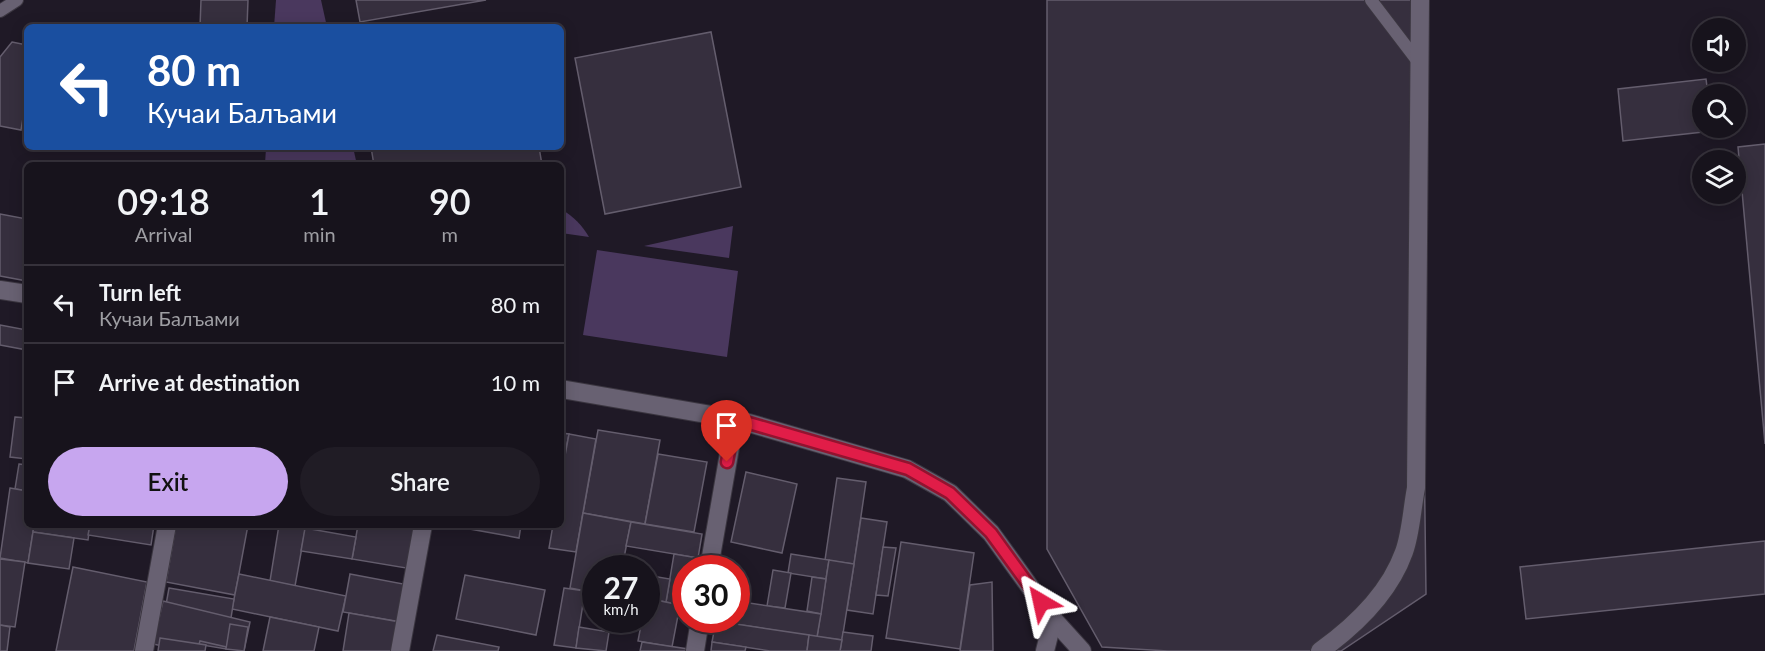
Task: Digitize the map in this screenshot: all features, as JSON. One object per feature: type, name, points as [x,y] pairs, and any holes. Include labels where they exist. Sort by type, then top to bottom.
[{"type":"street","points":[[1320,651],[1346,633],[1385,591],[1404,552],[1416,488],[1420,0]]},
{"type":"street","points":[[0,290],[24,294]]},
{"type":"street","points":[[564,390],[735,419],[908,469],[950,493],[991,533],[1053,619],[1082,651]]},
{"type":"street","points":[[711,555],[735,419]]},
{"type":"street","points":[[144,651],[166,528]]},
{"type":"street","points":[[400,651],[422,528]]},
{"type":"street","points":[[1045,651],[1053,619]]},
{"type":"street","points":[[695,651],[698,633]]},
{"type":"lane","points":[[0,11],[17,0]]},
{"type":"lane","points":[[1371,0],[1419,63]]},
{"type":"shaded area","points":[[276,0],[321,0],[326,24],[274,24]]},
{"type":"shaded area","points":[[266,150],[354,150],[356,162],[265,162]]},
{"type":"shaded area","points":[[564,211],[584,229],[589,237],[564,233]]},
{"type":"shaded area","points":[[733,226],[729,258],[644,246]]},
{"type":"shaded area","points":[[597,250],[738,271],[727,357],[583,335]]},
{"type":"building","points":[[201,0],[248,0],[247,24],[200,24]]},
{"type":"building","points":[[356,0],[486,0],[360,22]]},
{"type":"building","points":[[1047,0],[1420,0],[1426,594],[1341,651],[1168,651],[1102,647],[1047,549]]},
{"type":"building","points":[[711,32],[741,187],[605,214],[575,58]]},
{"type":"building","points":[[12,42],[24,44],[24,112],[21,130],[0,126],[0,57]]},
{"type":"building","points":[[1706,79],[1707,84],[1692,84],[1692,133],[1623,141],[1618,89]]},
{"type":"building","points":[[1765,144],[1765,444],[1743,204],[1746,204],[1746,150],[1738,150],[1738,147]]},
{"type":"building","points":[[372,150],[540,150],[542,162],[374,162]]},
{"type":"building","points":[[0,214],[24,218],[24,280],[0,276]]},
{"type":"building","points":[[0,325],[24,329],[24,349],[0,345]]},
{"type":"building","points":[[15,417],[24,418],[24,459],[10,457]]},
{"type":"building","points":[[598,430],[660,440],[645,524],[583,513]]},
{"type":"building","points":[[564,433],[569,434],[564,455]]},
{"type":"building","points":[[569,434],[596,439],[576,552],[549,548],[552,528],[564,528],[564,461]]},
{"type":"building","points":[[658,454],[707,462],[694,532],[645,524]]},
{"type":"building","points":[[19,464],[24,465],[24,490],[15,489]]},
{"type":"building","points":[[746,472],[797,484],[782,553],[731,542]]},
{"type":"building","points":[[837,478],[866,482],[854,564],[825,560]]},
{"type":"building","points":[[10,488],[24,490],[24,528],[34,528],[28,563],[0,558]]},
{"type":"building","points":[[583,513],[631,522],[625,555],[582,555],[582,590],[570,588]]},
{"type":"building","points":[[861,518],[887,522],[873,614],[847,610]]},
{"type":"building","points":[[631,522],[702,534],[698,555],[680,555],[626,546]]},
{"type":"building","points":[[34,528],[90,528],[88,540],[33,532]]},
{"type":"building","points":[[89,528],[154,528],[151,545],[88,535]]},
{"type":"building","points":[[175,528],[247,528],[235,595],[166,582]]},
{"type":"building","points":[[279,528],[305,528],[295,586],[270,581]]},
{"type":"building","points":[[305,528],[356,537],[352,559],[301,551]]},
{"type":"building","points":[[357,528],[425,528],[418,570],[352,559]]},
{"type":"building","points":[[464,528],[521,528],[519,538]]},
{"type":"building","points":[[33,532],[74,538],[69,569],[28,563]]},
{"type":"building","points":[[1765,541],[1765,594],[1526,619],[1520,567]]},
{"type":"building","points":[[901,542],[974,553],[960,649],[886,638]]},
{"type":"building","points":[[883,547],[896,548],[888,596],[876,595]]},
{"type":"building","points":[[791,554],[829,560],[826,579],[788,573]]},
{"type":"building","points":[[0,559],[25,562],[15,627],[0,625]]},
{"type":"building","points":[[829,560],[854,564],[842,640],[817,637]]},
{"type":"building","points":[[672,566],[672,603],[666,602]]},
{"type":"building","points":[[73,567],[147,582],[134,651],[56,651]]},
{"type":"building","points":[[773,570],[791,573],[785,608],[767,606]]},
{"type":"building","points":[[239,574],[346,596],[338,631],[232,609]]},
{"type":"building","points":[[350,574],[414,586],[407,623],[343,612]]},
{"type":"building","points":[[465,575],[545,590],[536,635],[456,619]]},
{"type":"building","points":[[660,577],[670,579],[666,602],[660,601]]},
{"type":"building","points":[[812,577],[826,579],[821,614],[807,611]]},
{"type":"building","points":[[992,582],[993,651],[960,651],[970,585]]},
{"type":"building","points":[[169,588],[234,599],[226,649],[160,638]]},
{"type":"building","points":[[564,588],[582,591],[582,610],[576,648],[554,645]]},
{"type":"building","points":[[163,601],[250,622],[244,651],[200,641],[197,651],[185,651],[153,644]]},
{"type":"building","points":[[660,601],[672,603],[672,633],[675,633],[672,647],[638,641],[640,633],[660,633]]},
{"type":"building","points":[[750,603],[821,614],[817,637],[750,626]]},
{"type":"building","points":[[349,613],[411,624],[407,651],[343,651]]},
{"type":"building","points":[[270,617],[319,627],[314,651],[263,651]]},
{"type":"building","points":[[230,624],[248,627],[244,651],[226,649]]},
{"type":"building","points":[[0,625],[10,627],[7,651],[0,651]]},
{"type":"building","points":[[750,626],[809,635],[807,651],[770,651],[712,642],[714,633],[750,633]]},
{"type":"building","points":[[579,627],[582,628],[582,633],[609,633],[606,651],[576,648]]},
{"type":"building","points":[[843,632],[873,636],[871,651],[840,651]]},
{"type":"building","points":[[437,635],[499,647],[498,651],[433,651]]},
{"type":"building","points":[[809,635],[842,640],[840,651],[807,651]]},
{"type":"building","points":[[160,638],[206,645],[205,651],[158,651]]},
{"type":"building","points":[[642,642],[688,649],[688,651],[640,651]]},
{"type":"building","points":[[712,642],[746,647],[745,651],[711,651]]},
{"type":"route","points":[[727,462],[735,419],[908,469],[950,493],[991,533],[1041,602]]}]
